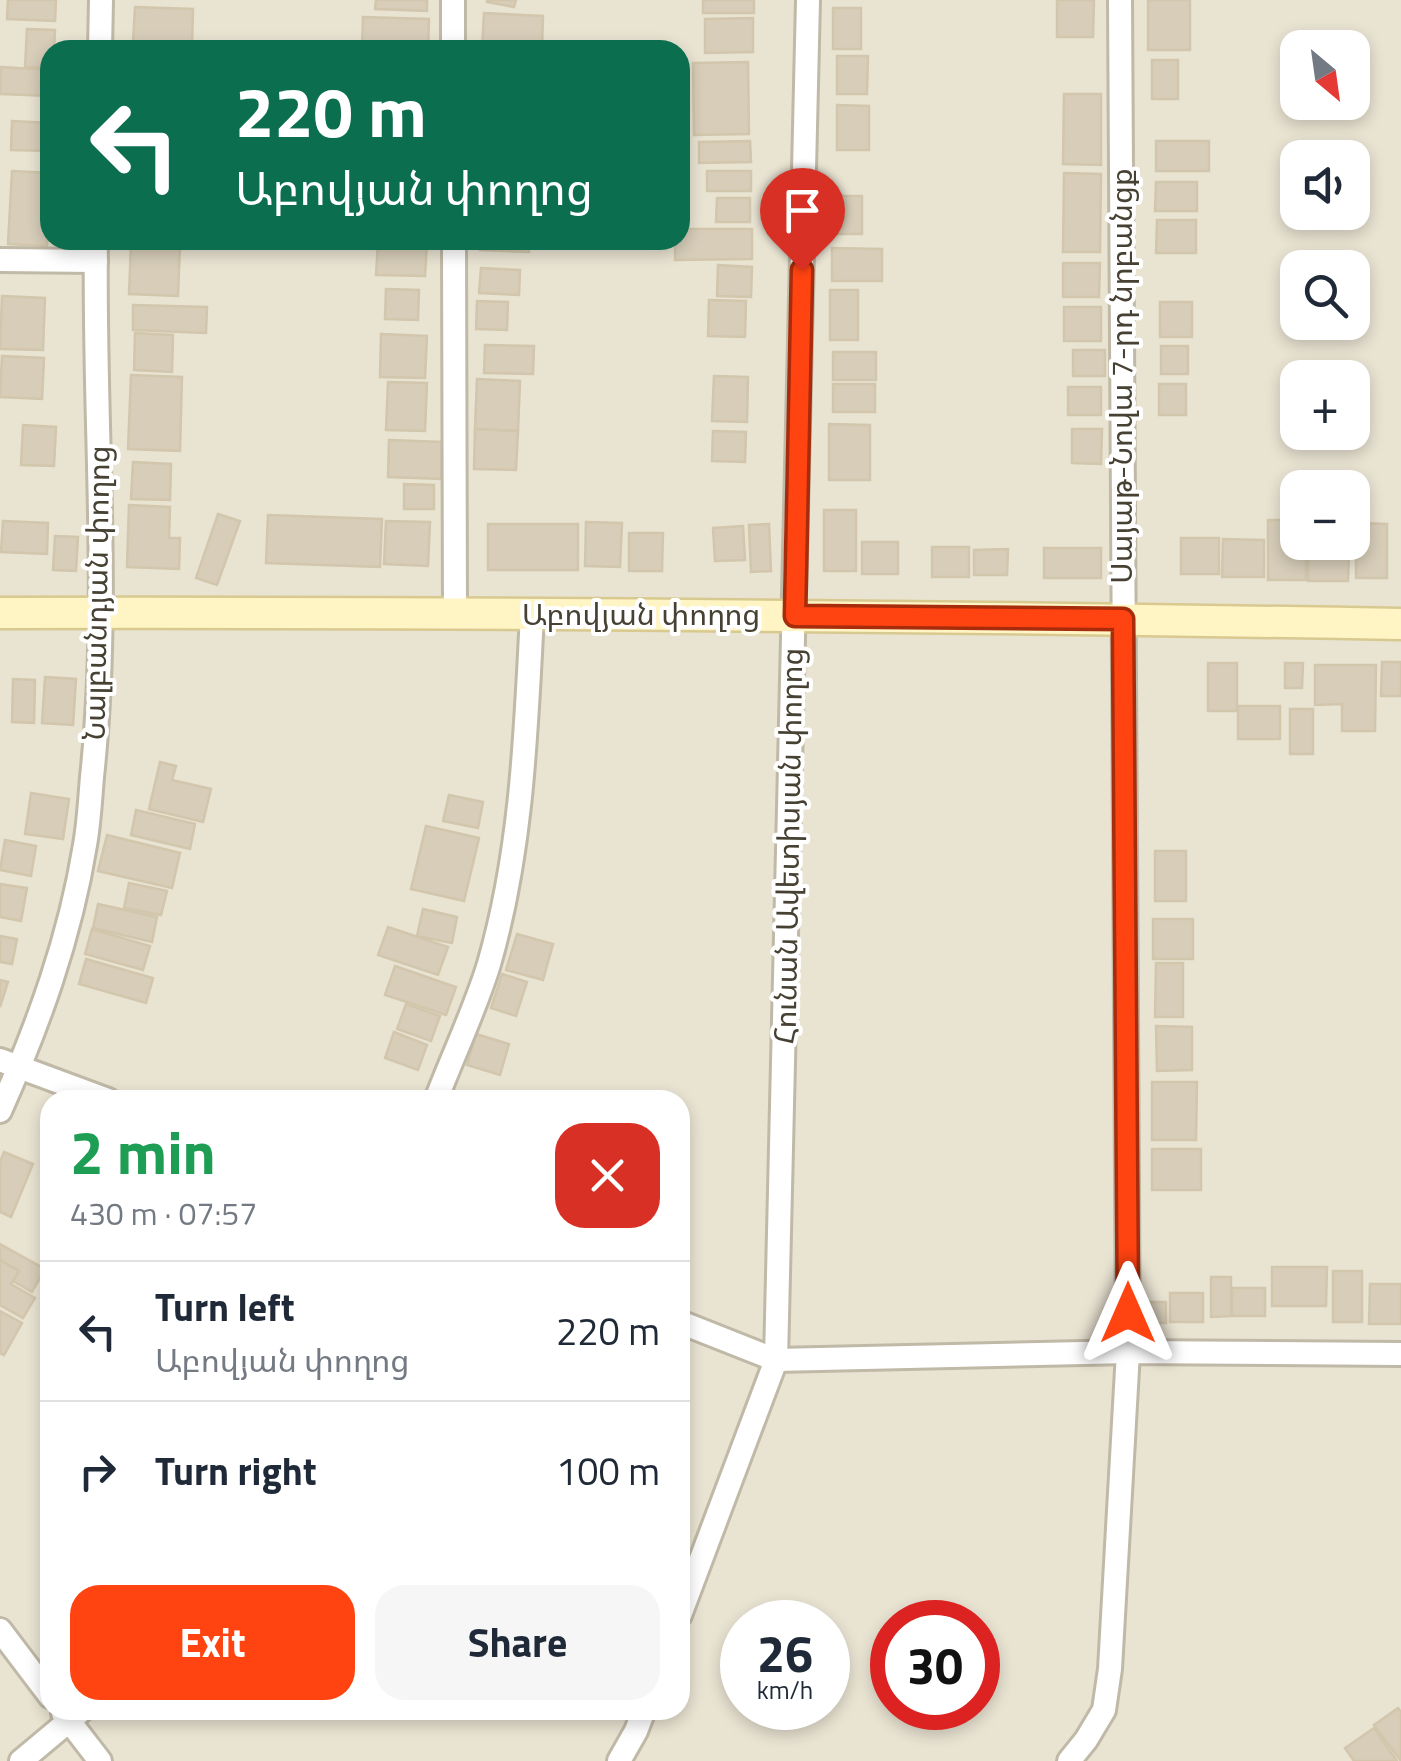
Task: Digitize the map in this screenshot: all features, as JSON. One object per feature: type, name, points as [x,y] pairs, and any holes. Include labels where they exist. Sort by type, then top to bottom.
[{"type":"main road","name":"Աբովյան փողոց","points":[[0,612],[1401,624]]},
{"type":"street","points":[[100,0],[100,40]]},
{"type":"street","points":[[453,0],[453,40]]},
{"type":"street","name":"Հունան Ավետիսյան փողոց","points":[[690,1588],[776,1360],[808,0]]},
{"type":"street","name":"Սայաթ-Նովա 7-րդ նրբանցք","points":[[1070,1761],[1104,1710],[1110,1669],[1128,1352],[1120,0]]},
{"type":"street","points":[[454,250],[455,614]]},
{"type":"street","points":[[0,260],[96,251]]},
{"type":"street","name":"Նալբանդյան փողոց","points":[[0,1111],[10,1063],[59,962],[86,845],[99,714],[102,612],[96,251]]},
{"type":"street","points":[[440,1090],[488,966],[509,877],[522,794],[532,614]]},
{"type":"street","points":[[10,1063],[82,1090]]},
{"type":"street","points":[[690,1326],[776,1360],[1128,1352],[1401,1354]]},
{"type":"street","points":[[0,1630],[40,1683]]},
{"type":"street","points":[[22,1761],[65,1720]]},
{"type":"street","points":[[75,1720],[100,1761]]},
{"type":"street","points":[[620,1761],[640,1720]]},
{"type":"shaded area","points":[[0,0],[1401,0],[1401,1761],[0,1761]]},
{"type":"building","points":[[8,0],[56,0],[55,21],[7,19]]},
{"type":"building","points":[[376,0],[427,0],[427,11],[375,9]]},
{"type":"building","points":[[487,0],[516,0],[514,7]]},
{"type":"building","points":[[703,0],[754,0],[754,13],[703,13]]},
{"type":"building","points":[[1057,0],[1094,0],[1093,37],[1057,37]]},
{"type":"building","points":[[1148,0],[1190,0],[1190,50],[1148,50]]},
{"type":"building","points":[[135,7],[193,9],[192,40],[133,40]]},
{"type":"building","points":[[833,8],[861,8],[861,49],[833,49]]},
{"type":"building","points":[[484,13],[543,16],[542,40],[483,40]]},
{"type":"building","points":[[363,17],[429,19],[428,40],[362,40]]},
{"type":"building","points":[[753,18],[753,52],[705,53],[705,19]]},
{"type":"building","points":[[27,29],[55,30],[54,40],[40,40],[40,68],[25,67]]},
{"type":"building","points":[[837,56],[868,56],[867,94],[837,94]]},
{"type":"building","points":[[1152,60],[1178,60],[1178,99],[1152,99]]},
{"type":"building","points":[[748,62],[749,134],[694,135],[693,63]]},
{"type":"building","points":[[1,67],[40,69],[40,96],[0,94]]},
{"type":"building","points":[[1064,94],[1101,94],[1101,165],[1063,164]]},
{"type":"building","points":[[837,105],[869,106],[869,150],[837,150]]},
{"type":"building","points":[[12,121],[40,122],[40,151],[11,150]]},
{"type":"building","points":[[750,141],[751,162],[699,163],[699,142]]},
{"type":"building","points":[[1156,141],[1209,141],[1209,171],[1156,171]]},
{"type":"building","points":[[12,171],[40,172],[40,246],[8,244]]},
{"type":"building","points":[[707,171],[751,171],[751,191],[707,191]]},
{"type":"building","points":[[1064,173],[1101,174],[1100,252],[1063,252]]},
{"type":"building","points":[[1156,182],[1197,182],[1197,211],[1155,211]]},
{"type":"building","points":[[832,196],[862,196],[862,234],[832,234]]},
{"type":"building","points":[[717,198],[750,198],[750,222],[716,222]]},
{"type":"building","points":[[1157,220],[1196,220],[1196,253],[1156,253]]},
{"type":"building","points":[[690,229],[752,229],[752,259],[675,260],[675,250],[690,250]]},
{"type":"building","points":[[832,248],[882,249],[882,281],[832,281]]},
{"type":"building","points":[[131,250],[180,250],[178,296],[129,294]]},
{"type":"building","points":[[378,250],[427,250],[425,276],[376,275]]},
{"type":"building","points":[[1063,263],[1100,263],[1099,297],[1063,297]]},
{"type":"building","points":[[718,265],[752,267],[751,297],[717,296]]},
{"type":"building","points":[[481,268],[520,270],[519,295],[479,293]]},
{"type":"building","points":[[386,289],[419,290],[418,320],[385,319]]},
{"type":"building","points":[[830,290],[858,290],[858,340],[830,340]]},
{"type":"building","points":[[2,296],[45,298],[43,350],[0,349]]},
{"type":"building","points":[[709,300],[746,301],[745,337],[708,336]]},
{"type":"building","points":[[477,301],[508,302],[507,330],[476,329]]},
{"type":"building","points":[[1160,302],[1192,302],[1192,337],[1160,337]]},
{"type":"building","points":[[133,305],[207,307],[206,333],[133,330]]},
{"type":"building","points":[[1064,307],[1101,307],[1101,341],[1064,341]]},
{"type":"building","points":[[135,333],[173,335],[172,372],[134,370]]},
{"type":"building","points":[[381,334],[427,336],[425,378],[380,377]]},
{"type":"building","points":[[485,345],[534,346],[533,374],[484,373]]},
{"type":"building","points":[[1161,346],[1188,346],[1188,374],[1161,374]]},
{"type":"building","points":[[1073,350],[1105,350],[1105,376],[1073,376]]},
{"type":"building","points":[[833,352],[876,352],[876,380],[833,380]]},
{"type":"building","points":[[2,356],[44,358],[42,399],[0,397]]},
{"type":"building","points":[[131,375],[182,377],[180,451],[128,449]]},
{"type":"building","points":[[714,376],[748,377],[747,422],[712,421]]},
{"type":"building","points":[[477,379],[520,381],[518,431],[475,429]]},
{"type":"building","points":[[388,382],[427,383],[425,431],[386,430]]},
{"type":"building","points":[[833,384],[875,384],[875,412],[833,412]]},
{"type":"building","points":[[1159,384],[1186,384],[1186,415],[1159,415]]},
{"type":"building","points":[[1068,387],[1101,387],[1101,415],[1068,415]]},
{"type":"building","points":[[829,424],[870,425],[870,480],[829,480]]},
{"type":"building","points":[[23,425],[56,427],[54,466],[21,465]]},
{"type":"building","points":[[475,429],[518,431],[516,470],[474,469]]},
{"type":"building","points":[[1072,429],[1102,429],[1101,464],[1072,463]]},
{"type":"building","points":[[713,431],[746,432],[745,462],[712,461]]},
{"type":"building","points":[[389,440],[442,442],[441,479],[388,477]]},
{"type":"building","points":[[133,462],[171,464],[170,500],[131,499]]},
{"type":"building","points":[[404,484],[434,485],[434,509],[404,509]]},
{"type":"building","points":[[129,505],[170,507],[169,538],[180,538],[179,569],[127,567]]},
{"type":"building","points":[[824,510],[856,510],[856,571],[824,571]]},
{"type":"building","points":[[218,514],[240,521],[217,585],[196,578]]},
{"type":"building","points":[[268,515],[382,519],[380,567],[266,563]]},
{"type":"building","points":[[1268,520],[1280,520],[1280,560],[1306,560],[1306,580],[1268,580]]},
{"type":"building","points":[[3,521],[48,523],[47,554],[1,552]]},
{"type":"building","points":[[386,521],[430,522],[428,566],[384,564]]},
{"type":"building","points":[[586,522],[622,523],[620,567],[585,566]]},
{"type":"building","points":[[1370,523],[1387,524],[1387,578],[1356,578],[1356,560],[1370,560]]},
{"type":"building","points":[[488,524],[578,524],[578,570],[488,570]]},
{"type":"building","points":[[769,524],[771,571],[751,572],[749,525]]},
{"type":"building","points":[[743,526],[745,560],[715,561],[713,528]]},
{"type":"building","points":[[629,533],[663,533],[662,571],[629,571]]},
{"type":"building","points":[[55,536],[78,537],[76,571],[53,570]]},
{"type":"building","points":[[1181,538],[1219,538],[1219,574],[1181,574]]},
{"type":"building","points":[[1223,539],[1264,540],[1264,577],[1222,577]]},
{"type":"building","points":[[862,542],[898,542],[898,574],[862,574]]},
{"type":"building","points":[[932,547],[969,547],[969,577],[932,577]]},
{"type":"building","points":[[1044,548],[1101,548],[1101,578],[1044,578]]},
{"type":"building","points":[[1008,549],[1007,575],[974,575],[974,550]]},
{"type":"building","points":[[1308,560],[1349,560],[1348,581],[1308,581]]},
{"type":"building","points":[[1382,662],[1401,662],[1401,696],[1381,696]]},
{"type":"building","points":[[1208,663],[1237,663],[1237,711],[1208,711]]},
{"type":"building","points":[[1285,663],[1303,663],[1302,688],[1285,688]]},
{"type":"building","points":[[1315,665],[1376,665],[1375,731],[1342,731],[1342,704],[1315,705]]},
{"type":"building","points":[[45,677],[76,679],[73,725],[42,723]]},
{"type":"building","points":[[13,679],[35,680],[34,723],[12,722]]},
{"type":"building","points":[[1238,706],[1280,706],[1280,739],[1238,739]]},
{"type":"building","points":[[1290,709],[1313,709],[1313,754],[1290,754]]},
{"type":"building","points":[[160,762],[176,766],[172,780],[211,789],[203,822],[149,809]]},
{"type":"building","points":[[31,793],[69,799],[63,839],[25,834]]},
{"type":"building","points":[[449,795],[483,802],[478,828],[443,821]]},
{"type":"building","points":[[136,810],[195,824],[190,849],[131,835]]},
{"type":"building","points":[[426,826],[479,838],[464,901],[411,889]]},
{"type":"building","points":[[107,835],[180,853],[172,888],[98,871]]},
{"type":"building","points":[[5,840],[36,846],[31,876],[0,870]]},
{"type":"building","points":[[1155,851],[1186,851],[1186,901],[1155,901]]},
{"type":"building","points":[[129,883],[167,891],[161,915],[124,908]]},
{"type":"building","points":[[0,884],[27,888],[21,921],[0,917]]},
{"type":"building","points":[[98,904],[157,917],[152,942],[93,928]]},
{"type":"building","points":[[423,909],[457,917],[452,943],[417,936]]},
{"type":"building","points":[[1153,919],[1193,919],[1193,959],[1153,959]]},
{"type":"building","points":[[388,927],[448,947],[438,975],[378,955]]},
{"type":"building","points":[[92,929],[150,946],[143,970],[85,954]]},
{"type":"building","points":[[517,934],[553,944],[543,980],[506,970]]},
{"type":"building","points":[[0,936],[17,939],[12,964],[0,962]]},
{"type":"building","points":[[86,959],[153,978],[146,1003],[79,984]]},
{"type":"building","points":[[1156,963],[1183,963],[1183,1017],[1155,1017]]},
{"type":"building","points":[[395,966],[456,987],[446,1015],[385,995]]},
{"type":"building","points":[[502,974],[527,982],[516,1016],[491,1008]]},
{"type":"building","points":[[0,980],[8,982],[0,1007]]},
{"type":"building","points":[[406,1004],[440,1016],[431,1041],[397,1029]]},
{"type":"building","points":[[1156,1026],[1192,1027],[1192,1070],[1157,1071]]},
{"type":"building","points":[[394,1032],[427,1045],[418,1070],[385,1058]]},
{"type":"building","points":[[476,1034],[509,1044],[500,1075],[467,1065]]},
{"type":"building","points":[[1152,1082],[1197,1082],[1196,1140],[1152,1140]]},
{"type":"building","points":[[1152,1149],[1201,1149],[1201,1190],[1152,1190]]},
{"type":"building","points":[[4,1152],[33,1164],[11,1217],[0,1212],[0,1162]]},
{"type":"building","points":[[0,1244],[40,1266],[40,1278],[32,1292],[13,1281],[19,1271],[0,1260]]},
{"type":"building","points":[[0,1260],[19,1271],[11,1284],[35,1298],[23,1318],[0,1305]]},
{"type":"building","points":[[1272,1267],[1327,1267],[1326,1306],[1272,1306]]},
{"type":"building","points":[[1333,1271],[1362,1271],[1362,1322],[1333,1322]]},
{"type":"building","points":[[1211,1277],[1231,1277],[1231,1316],[1211,1317]]},
{"type":"building","points":[[1370,1284],[1401,1284],[1401,1324],[1369,1324]]},
{"type":"building","points":[[1232,1288],[1265,1288],[1265,1316],[1232,1316]]},
{"type":"building","points":[[1170,1293],[1203,1293],[1203,1322],[1170,1322]]},
{"type":"building","points":[[1144,1302],[1166,1302],[1166,1323],[1144,1323]]},
{"type":"building","points":[[0,1311],[22,1323],[4,1355],[0,1353]]},
{"type":"building","points":[[1398,1708],[1401,1712],[1401,1761],[1374,1725]]},
{"type":"building","points":[[1374,1728],[1397,1761],[1354,1761],[1345,1748]]},
{"type":"route","points":[[802,270],[795,616],[1123,619],[1128,1313]]}]
